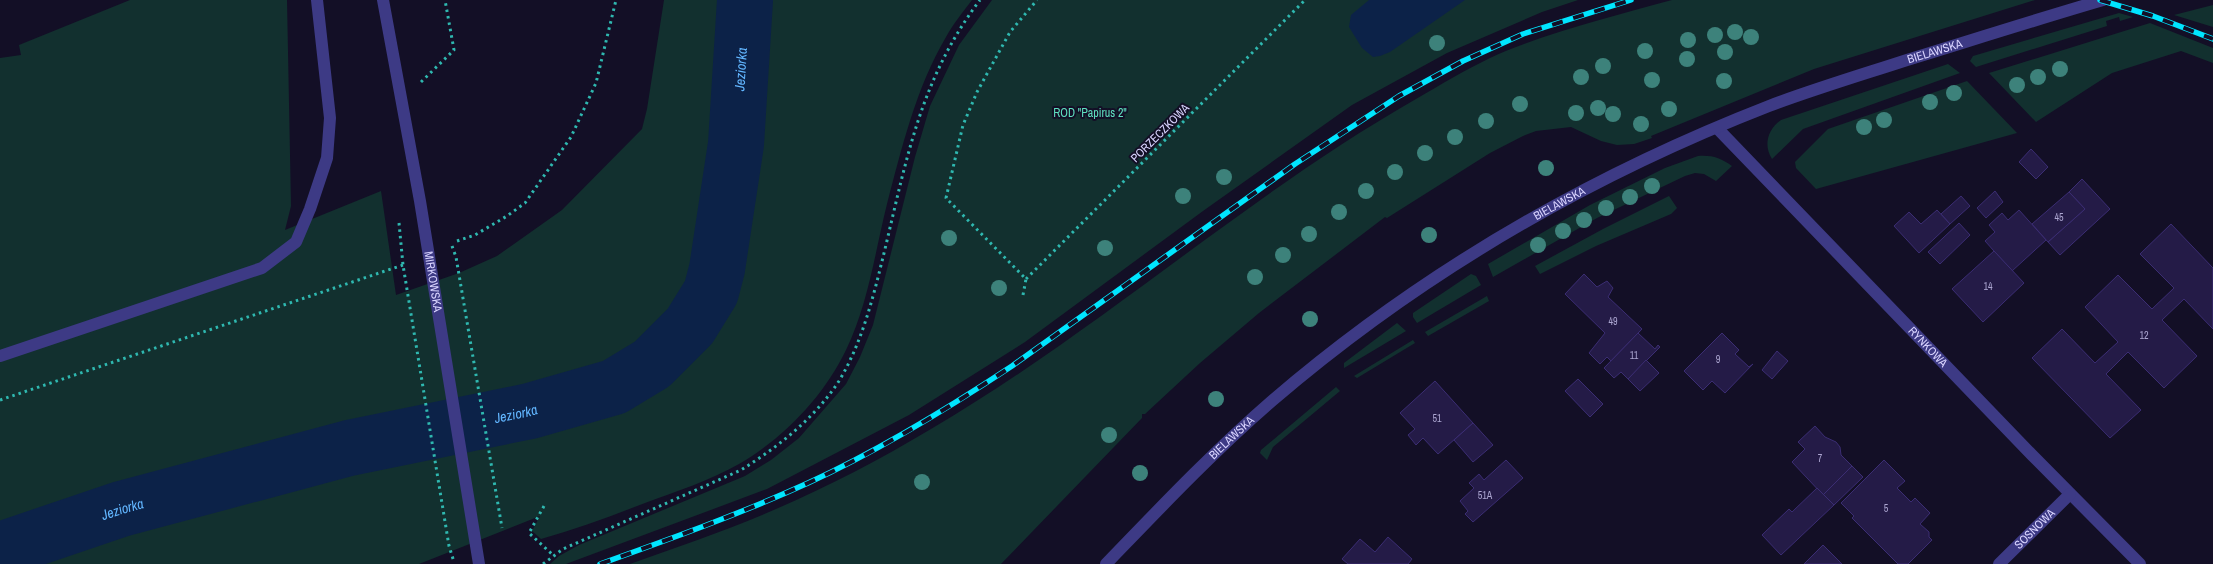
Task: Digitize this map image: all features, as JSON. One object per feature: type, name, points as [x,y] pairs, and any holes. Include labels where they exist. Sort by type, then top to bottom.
[{"type":"street","points":[[0,356],[262,268],[296,242],[310,209],[327,158],[330,128],[317,0]]},
{"type":"street","name":"MIRKOWSKA","points":[[383,0],[479,564]]},
{"type":"street","name":"BIELAWSKA","points":[[1106,564],[1193,475],[1260,412],[1324,358],[1395,305],[1544,211],[1608,177],[1717,128],[1821,88],[2103,0]]},
{"type":"street","name":"RYNKOWA","points":[[1717,128],[2140,564]]},
{"type":"street","name":"SOSNOWA","points":[[2000,564],[2070,494]]},
{"type":"path","points":[[401,102],[454,50],[445,0]]},
{"type":"path","points":[[457,242],[507,216],[525,203],[572,137],[596,83],[616,0]]},
{"type":"path","points":[[543,564],[563,549],[742,470],[794,432],[819,407],[838,382],[853,354],[875,292],[908,153],[924,101],[951,41],[980,0]]},
{"type":"path","points":[[1023,295],[1026,278],[946,198],[963,125],[977,92],[1010,32],[1038,0]]},
{"type":"path","name":"PORZECZKOWA","points":[[1026,278],[1305,0]]},
{"type":"path","points":[[398,214],[403,265],[449,546],[454,564]]},
{"type":"path","points":[[450,243],[456,257],[502,528]]},
{"type":"path","points":[[0,400],[403,265]]},
{"type":"path","points":[[544,506],[529,534],[554,556]]},
{"type":"green space","points":[[130,0],[287,0],[291,206],[285,230],[381,191],[396,295],[459,273],[497,256],[562,210],[642,129],[647,109],[664,0],[972,0],[955,23],[935,56],[918,97],[904,140],[860,315],[846,350],[826,384],[787,429],[756,454],[739,464],[693,485],[568,531],[541,539],[532,531],[540,516],[419,564],[0,564],[0,58],[21,55],[19,45]]},
{"type":"green space","name":"ROD \"Papirus 2\"","points":[[992,0],[1578,0],[1542,12],[1447,53],[1352,105],[1203,211],[1025,342],[909,415],[767,489],[566,564],[550,564],[559,556],[579,545],[745,476],[771,460],[799,438],[846,384],[873,325],[915,157],[930,106],[959,45]]},
{"type":"green space","points":[[1672,0],[2035,0],[1814,69],[1634,144],[1617,145],[1601,141],[1571,127],[1536,131],[1490,153],[1387,218],[1385,217],[1259,313],[1200,363],[1145,414],[1142,414],[1142,418],[1001,564],[630,564],[704,538],[796,500],[855,472],[931,429],[1054,349],[1232,220],[1353,137],[1471,68],[1511,49],[1556,33]]},
{"type":"green space","points":[[2213,5],[2213,27],[2174,15]]},
{"type":"green space","points":[[2119,13],[2133,17],[2120,21],[2119,17],[2106,21],[2107,26],[1976,67],[1970,61],[1973,56]]},
{"type":"green space","points":[[2150,23],[2213,48],[2213,63],[2181,51],[2112,73],[2036,122],[1989,73]]},
{"type":"green space","points":[[1948,64],[1960,73],[1803,129],[1772,159],[1769,154],[1768,138],[1773,128],[1781,120]]},
{"type":"green space","points":[[1967,81],[2017,133],[1816,189],[1796,168],[1795,162],[1828,129]]},
{"type":"green space","points":[[1698,156],[1716,158],[1732,166],[1716,181],[1704,174],[1695,173],[1685,176],[1597,218],[1493,277],[1488,264],[1590,205],[1665,168]]},
{"type":"green space","points":[[1669,196],[1677,208],[1671,214],[1596,246],[1540,274],[1535,266],[1603,229]]},
{"type":"green space","points":[[1471,274],[1476,276],[1481,285],[1417,323],[1413,313]]},
{"type":"green space","points":[[1487,296],[1489,301],[1428,336],[1425,332]]},
{"type":"green space","points":[[1397,323],[1406,331],[1344,368],[1344,363]]},
{"type":"green space","points":[[1413,340],[1415,343],[1357,378],[1354,376]]},
{"type":"green space","points":[[1336,387],[1340,391],[1273,447],[1267,460],[1260,453],[1261,450]]},
{"type":"water","points":[[1369,0],[1465,0],[1390,52],[1373,57],[1362,48],[1349,27],[1351,15]]},
{"type":"building","points":[[2031,149],[2048,167],[2036,179],[2019,162]]},
{"type":"building","points":[[2082,179],[2110,209],[2060,255],[2048,242],[2085,209],[2069,192]]},
{"type":"building","points":[[1995,191],[2003,202],[1986,218],[1977,208]]},
{"type":"building","points":[[2069,192],[2085,209],[2048,242],[2032,224]]},
{"type":"building","points":[[1961,196],[1970,206],[1950,224],[1941,214]]},
{"type":"building","points":[[1937,210],[1950,224],[1919,253],[1894,226],[1909,212],[1921,224]]},
{"type":"building","points":[[2019,210],[2046,240],[2012,271],[1985,241],[1995,232],[1989,225],[2002,213],[2008,220]]},
{"type":"building","points":[[1959,223],[1970,235],[1940,264],[1928,252]]},
{"type":"building","points":[[2171,224],[2213,268],[2213,329],[2184,299],[2162,320],[2197,356],[2164,388],[2128,352],[2106,374],[2141,410],[2110,438],[2032,358],[2062,329],[2095,363],[2118,342],[2085,307],[2118,275],[2152,309],[2174,288],[2140,254]]},
{"type":"building","points":[[1994,251],[2024,283],[1983,322],[1952,289]]},
{"type":"building","points":[[1584,274],[1597,287],[1607,281],[1613,288],[1608,297],[1642,329],[1611,361],[1607,357],[1600,364],[1589,353],[1605,333],[1565,294]]},
{"type":"building","points":[[1638,333],[1655,349],[1658,345],[1660,347],[1628,379],[1621,372],[1614,378],[1604,368]]},
{"type":"building","points":[[1722,333],[1739,350],[1735,354],[1749,367],[1753,364],[1725,393],[1712,381],[1703,390],[1684,371]]},
{"type":"building","points":[[1777,351],[1788,361],[1772,379],[1762,370]]},
{"type":"building","points":[[1646,360],[1659,373],[1640,391],[1628,379]]},
{"type":"building","points":[[1578,379],[1603,404],[1590,417],[1565,391]]},
{"type":"building","points":[[1435,381],[1473,423],[1438,454],[1423,438],[1416,445],[1408,435],[1415,429],[1400,413]]},
{"type":"building","points":[[1473,423],[1493,445],[1473,462],[1454,440]]},
{"type":"building","points":[[1815,426],[1825,437],[1836,442],[1840,447],[1841,455],[1852,466],[1823,495],[1792,462],[1805,449],[1798,442]]},
{"type":"building","points":[[1506,460],[1523,478],[1473,522],[1465,514],[1468,511],[1460,501],[1474,488],[1469,483],[1479,474],[1484,480]]},
{"type":"building","points":[[1884,460],[1905,481],[1897,488],[1911,502],[1915,498],[1930,513],[1920,524],[1929,532],[1929,537],[1932,540],[1908,564],[1898,564],[1852,518],[1854,516],[1841,503]]},
{"type":"building","points":[[1852,466],[1863,477],[1834,505],[1823,495]]},
{"type":"building","points":[[1817,488],[1834,505],[1781,555],[1762,535],[1789,509],[1792,512]]},
{"type":"building","points":[[1388,537],[1412,559],[1408,564],[1348,564],[1342,559],[1360,539],[1375,552]]},
{"type":"building","points":[[1823,545],[1842,564],[1804,564]]},
{"type":"waterway","name":"Jeziorka","points":[[0,550],[121,509],[349,448],[530,411],[614,387],[652,364],[690,326],[711,292],[717,269],[736,144],[745,0]]},
{"type":"railway","points":[[600,564],[757,505],[808,483],[887,443],[963,398],[1012,366],[1295,164],[1399,96],[1463,61],[1523,34],[1631,0]]},
{"type":"railway","points":[[2100,0],[2153,16],[2213,39]]}]
